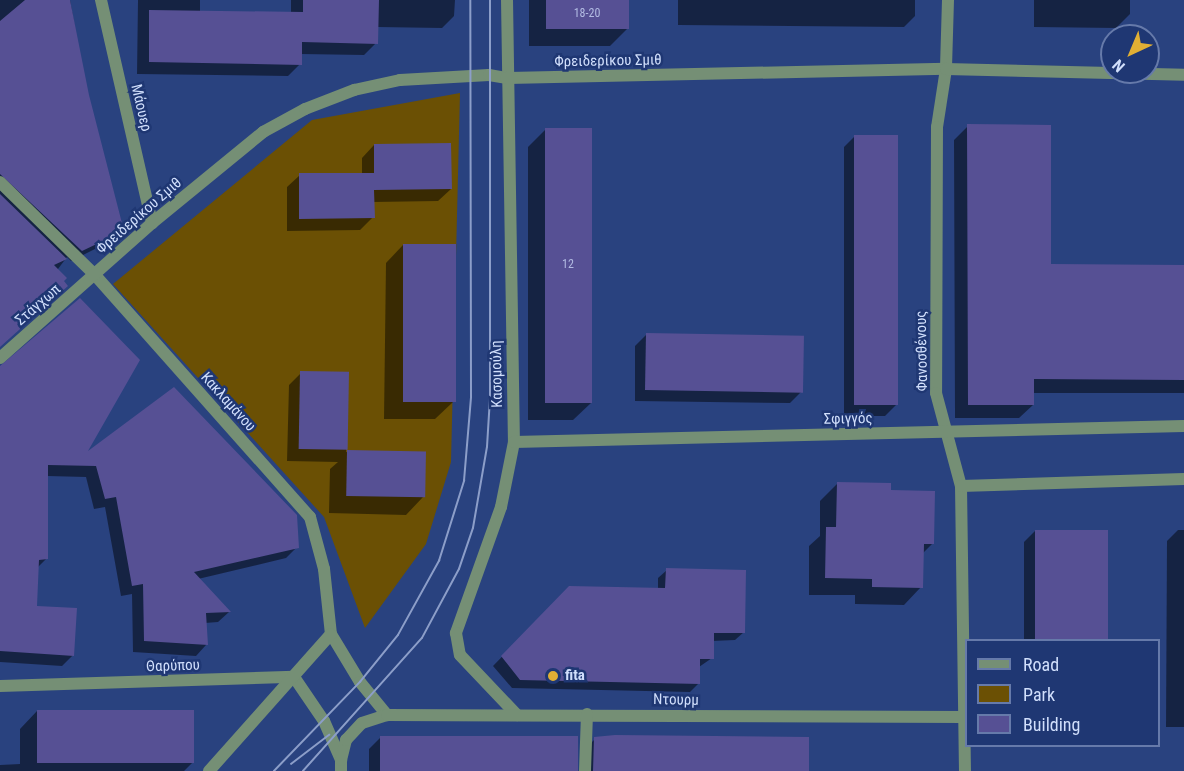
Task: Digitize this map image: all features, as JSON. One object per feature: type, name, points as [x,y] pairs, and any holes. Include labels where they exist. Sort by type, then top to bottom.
[{"type":"street","name":"Μάουερ","points":[[101,0],[152,223]]},
{"type":"street","name":"Κασομούλη","points":[[507,0],[506,78],[514,442],[501,507],[456,633],[460,655],[517,715]]},
{"type":"street","name":"Φανοσθένους","points":[[948,0],[946,69],[937,127],[936,382],[946,432],[961,486],[965,771]]},
{"type":"street","name":"Φρειδερίκου Σμιθ","points":[[95,275],[152,223],[263,132],[305,109],[354,90],[400,80],[489,75],[506,78],[946,69],[1184,75]]},
{"type":"street","name":"Κακλαμάνου","points":[[0,182],[95,275],[310,517],[324,570],[331,634],[360,682],[387,715]]},
{"type":"street","name":"Στάγχωπ","points":[[0,358],[95,275]]},
{"type":"street","name":"Σφιγγός","points":[[514,442],[1184,426]]},
{"type":"street","points":[[961,486],[1184,479]]},
{"type":"street","points":[[209,771],[331,634]]},
{"type":"street","points":[[294,677],[324,721],[341,765]]},
{"type":"street","name":"Θαρύπου","points":[[0,686],[294,677]]},
{"type":"street","points":[[585,771],[586,714]]},
{"type":"street","points":[[341,765],[346,740],[362,723],[387,715]]},
{"type":"street","name":"Ντουρμ","points":[[387,715],[965,717]]},
{"type":"green space","points":[[460,93],[451,462],[426,544],[365,628],[324,517],[113,284],[312,120]]},
{"type":"building","points":[[25,0],[70,0],[89,95],[124,231],[82,251],[0,174],[0,21]]},
{"type":"building","points":[[303,0],[379,0],[378,44],[302,42],[302,65],[149,62],[149,10],[303,12]]},
{"type":"building","points":[[546,0],[629,0],[629,29],[546,29]]},
{"type":"building","points":[[967,124],[1051,125],[1051,264],[1184,265],[1184,380],[1034,379],[1034,405],[968,405]]},
{"type":"building","points":[[545,128],[592,128],[592,403],[545,403]]},
{"type":"building","points":[[854,135],[898,135],[898,405],[854,405]]},
{"type":"building","points":[[451,143],[452,189],[374,190],[375,218],[299,219],[299,173],[374,173],[374,144]]},
{"type":"building","points":[[0,194],[67,259],[54,265],[67,278],[64,281],[68,286],[0,347]]},
{"type":"building","points":[[403,244],[456,244],[456,402],[403,402]]},
{"type":"building","points":[[80,298],[140,360],[88,451],[174,387],[297,515],[299,548],[194,572],[231,612],[206,613],[208,645],[144,641],[143,584],[132,586],[116,497],[105,499],[96,466],[48,465],[48,559],[39,560],[37,606],[77,608],[74,656],[0,651],[0,366]]},
{"type":"building","points":[[646,333],[804,336],[803,393],[645,390]]},
{"type":"building","points":[[300,371],[349,372],[348,450],[299,449]]},
{"type":"building","points":[[347,450],[426,451],[425,497],[346,496]]},
{"type":"building","points":[[837,482],[891,483],[891,490],[935,491],[934,544],[924,544],[923,588],[872,587],[872,579],[825,578],[826,527],[836,527]]},
{"type":"building","points":[[1035,530],[1108,530],[1108,639],[1035,639]]},
{"type":"building","points":[[666,568],[746,570],[745,633],[714,633],[714,659],[700,659],[700,684],[520,680],[501,656],[569,586],[665,588]]},
{"type":"building","points":[[37,710],[194,710],[194,763],[37,763]]},
{"type":"building","points":[[615,735],[809,737],[809,771],[593,771],[594,737]]},
{"type":"building","points":[[380,736],[578,736],[578,771],[380,771]]},
{"type":"tram line","points":[[274,771],[360,682],[398,635],[439,561],[464,481],[471,397],[470,0]]},
{"type":"tram line","points":[[303,771],[422,638],[459,569],[473,528],[487,447],[490,398],[490,0]]},
{"type":"tram line","points":[[291,764],[329,735]]},
{"type":"place","name":"fita","points":[[553,676]]}]
